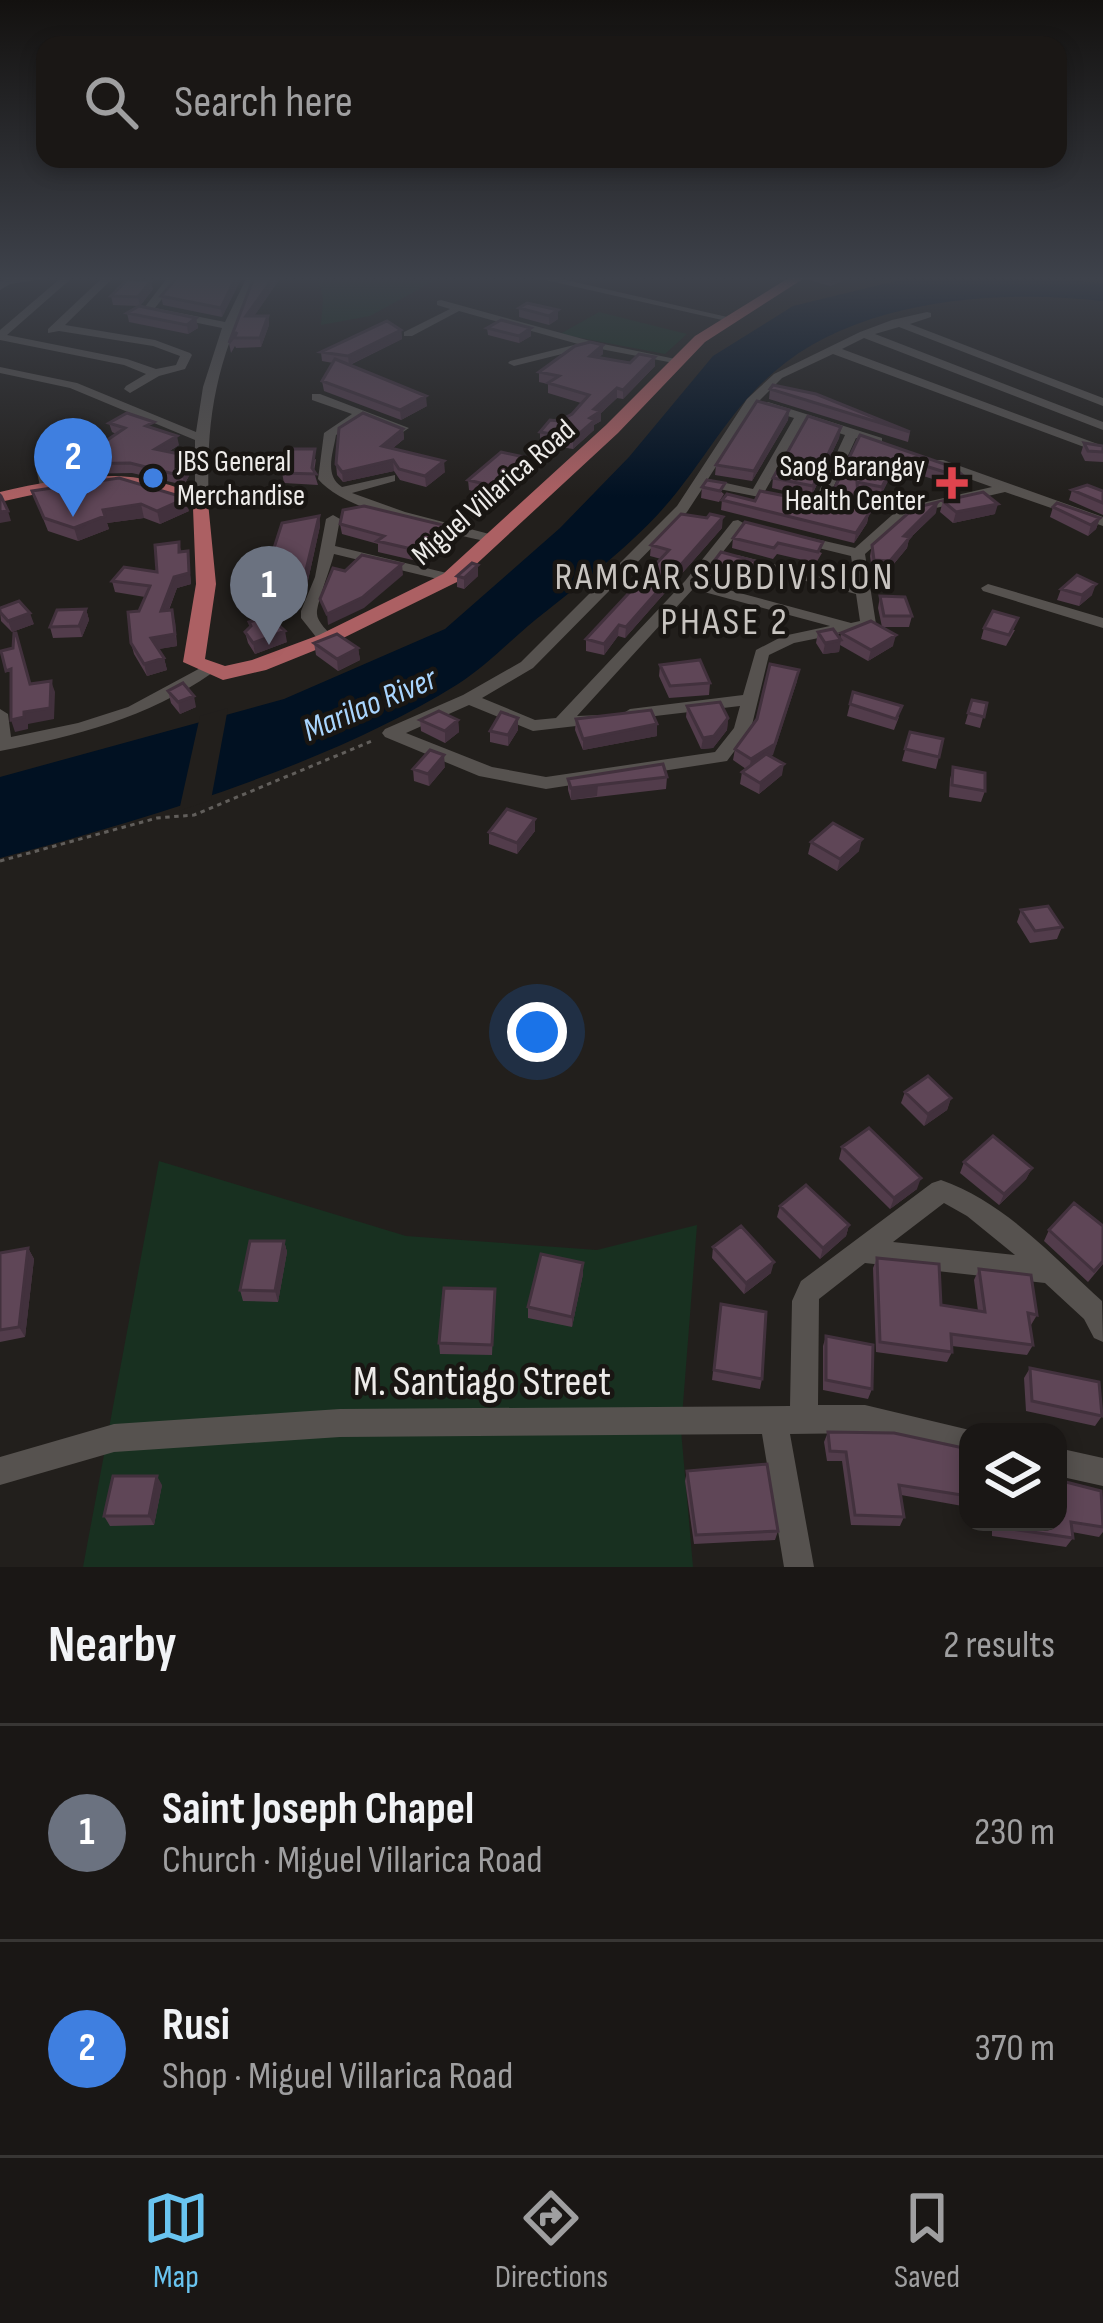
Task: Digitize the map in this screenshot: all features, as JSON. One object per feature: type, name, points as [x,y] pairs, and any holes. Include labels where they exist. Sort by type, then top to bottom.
[{"type":"main road","name":"Miguel Villarica Road","points":[[206,670],[228,673],[258,665],[326,639],[450,578],[692,350]]},
{"type":"main road","points":[[0,497],[90,479],[139,480],[182,492],[202,506],[206,584],[192,652],[194,662],[206,670]]},
{"type":"street","points":[[68,350],[155,373]]},
{"type":"street","points":[[130,389],[155,373],[181,368],[186,355],[173,350]]},
{"type":"street","points":[[202,506],[199,437],[207,380],[218,350]]},
{"type":"street","points":[[514,363],[570,350]]},
{"type":"street","points":[[621,350],[679,361]]},
{"type":"street","points":[[391,733],[469,699],[527,665],[682,508],[751,402],[778,376],[829,350]]},
{"type":"street","points":[[834,350],[1103,450]]},
{"type":"street","points":[[907,350],[1100,422]]},
{"type":"street","points":[[969,350],[1103,402]]},
{"type":"street","points":[[105,374],[127,362]]},
{"type":"street","points":[[0,370],[73,385],[199,437]]},
{"type":"street","points":[[316,397],[403,428]]},
{"type":"street","points":[[751,402],[896,448]]},
{"type":"street","points":[[362,413],[330,433],[324,478],[338,493],[492,539]]},
{"type":"street","points":[[757,494],[802,415]]},
{"type":"street","points":[[1070,436],[1100,422]]},
{"type":"street","points":[[702,481],[818,507],[853,432]]},
{"type":"street","points":[[917,456],[1103,522]]},
{"type":"street","points":[[40,460],[47,487]]},
{"type":"street","points":[[338,493],[390,478]]},
{"type":"street","points":[[858,554],[905,511],[1004,488]]},
{"type":"street","points":[[682,508],[701,514]]},
{"type":"street","points":[[326,639],[309,618],[309,611],[333,519]]},
{"type":"street","points":[[719,519],[758,529]]},
{"type":"street","points":[[561,723],[690,584],[738,524]]},
{"type":"street","points":[[778,534],[858,554]]},
{"type":"street","points":[[327,548],[450,578]]},
{"type":"street","points":[[716,553],[865,591]]},
{"type":"street","points":[[391,733],[498,778],[546,782],[721,757],[734,745],[752,699],[762,652],[770,645],[868,624],[858,554]]},
{"type":"street","points":[[690,584],[857,629]]},
{"type":"street","points":[[988,588],[1103,623]]},
{"type":"street","points":[[0,714],[2,744],[140,710],[206,670]]},
{"type":"street","points":[[469,699],[533,726],[752,699]]},
{"type":"street","points":[[799,1567],[789,1420],[809,1290],[941,1191],[953,1193],[995,1224],[1093,1310],[1103,1329]]},
{"type":"street","points":[[861,1251],[1048,1271]]},
{"type":"street","name":"M. Santiago Street","points":[[0,1471],[114,1438],[340,1423],[865,1419],[959,1440]]},
{"type":"street","points":[[1067,1464],[1103,1472]]},
{"type":"path","points":[[0,861],[157,818],[194,815],[391,733]]},
{"type":"green space","points":[[159,1161],[406,1236],[597,1250],[697,1225],[681,1430],[693,1567],[83,1567]]},
{"type":"water","name":"Marilao River","points":[[722,350],[804,350],[746,399],[644,529],[458,684],[352,740],[236,787],[0,858],[0,777],[284,699],[445,629],[560,528],[629,457]]},
{"type":"pier","points":[[228,708],[211,800],[179,811],[200,716]]},
{"type":"building","points":[[325,350],[360,350],[348,356],[321,352]]},
{"type":"building","points":[[569,350],[597,350],[590,356],[630,363],[639,354],[655,357],[623,390],[617,388],[594,409],[601,411],[573,439],[561,436],[552,442],[552,434],[540,432],[550,420],[572,414],[589,395],[548,383],[559,376],[539,372]]},
{"type":"building","points":[[335,359],[426,396],[400,410],[322,381]]},
{"type":"building","points":[[773,385],[816,394],[910,432],[770,389]]},
{"type":"building","points":[[757,401],[789,410],[754,471],[716,465]]},
{"type":"building","points":[[127,413],[154,422],[146,426],[177,436],[155,449],[189,456],[181,464],[188,465],[182,476],[130,463],[72,464],[125,428],[109,423]]},
{"type":"building","points":[[363,413],[403,429],[382,446],[444,461],[425,476],[399,469],[393,460],[342,472],[336,464],[339,428]]},
{"type":"building","points":[[808,416],[841,427],[813,486],[773,478]]},
{"type":"building","points":[[860,435],[953,467],[967,479],[897,457],[882,487],[857,482],[859,510],[869,513],[856,533],[722,500],[727,494],[755,501],[760,491],[827,504]]},
{"type":"building","points":[[1084,443],[1103,446],[1103,452],[1088,451]]},
{"type":"building","points":[[290,449],[315,449],[312,468],[316,474],[282,473]]},
{"type":"building","points":[[501,452],[529,458],[497,487],[468,480]]},
{"type":"building","points":[[119,478],[186,498],[157,511],[141,504],[103,510],[105,516],[74,528],[44,518],[32,491]]},
{"type":"building","points":[[707,480],[725,483],[720,491],[702,487]]},
{"type":"building","points":[[1087,485],[1103,491],[1103,503],[1072,490]]},
{"type":"building","points":[[983,492],[998,504],[956,512],[943,501]]},
{"type":"building","points":[[938,502],[904,536],[910,537],[890,561],[874,560],[872,545],[914,508]]},
{"type":"building","points":[[1057,503],[1100,518],[1091,525],[1053,507]]},
{"type":"building","points":[[364,506],[447,526],[429,545],[416,550],[377,541],[384,536],[340,524],[343,510]]},
{"type":"building","points":[[681,514],[723,517],[626,627],[619,625],[604,644],[586,639],[669,550],[651,545]]},
{"type":"building","points":[[319,516],[305,574],[266,573],[282,523]]},
{"type":"building","points":[[745,522],[823,542],[818,552],[733,538]]},
{"type":"building","points":[[179,542],[179,552],[188,551],[189,573],[174,577],[161,611],[172,610],[175,634],[151,638],[164,658],[144,664],[131,643],[128,612],[139,611],[150,586],[112,581],[124,567],[157,572],[155,545]]},
{"type":"building","points":[[721,552],[762,563],[751,580],[708,569]]},
{"type":"building","points":[[362,555],[402,564],[363,597],[327,614],[320,599],[333,568],[345,571]]},
{"type":"building","points":[[472,563],[478,565],[464,578],[457,576]]},
{"type":"building","points":[[1077,575],[1096,584],[1082,595],[1061,589]]},
{"type":"building","points":[[880,596],[905,597],[912,616],[884,616]]},
{"type":"building","points":[[19,601],[30,613],[8,621],[0,608]]},
{"type":"building","points":[[86,609],[79,626],[50,627],[57,610]]},
{"type":"building","points":[[993,611],[1018,618],[1009,635],[984,628]]},
{"type":"building","points":[[269,616],[285,631],[253,643],[245,632],[249,622]]},
{"type":"building","points":[[871,621],[896,635],[871,650],[841,633]]},
{"type":"building","points":[[833,629],[841,640],[825,643],[818,632]]},
{"type":"building","points":[[14,633],[30,684],[51,681],[50,708],[24,712],[24,717],[11,720],[11,669],[6,671],[1,651],[13,648]]},
{"type":"building","points":[[337,634],[358,648],[337,659],[314,643]]},
{"type":"building","points":[[700,660],[710,683],[670,686],[660,665]]},
{"type":"building","points":[[770,664],[799,670],[775,744],[751,759],[735,749],[757,719]]},
{"type":"building","points":[[183,683],[194,696],[178,702],[168,691]]},
{"type":"building","points":[[853,692],[902,706],[896,719],[850,704]]},
{"type":"building","points":[[972,700],[987,703],[984,717],[968,713]]},
{"type":"building","points":[[720,702],[728,718],[714,736],[703,738],[687,706]]},
{"type":"building","points":[[651,710],[657,724],[583,739],[576,719]]},
{"type":"building","points":[[439,711],[458,720],[445,731],[420,720]]},
{"type":"building","points":[[501,712],[518,718],[508,735],[490,731]]},
{"type":"building","points":[[910,732],[943,739],[939,757],[905,749]]},
{"type":"building","points":[[430,750],[444,755],[428,774],[413,769]]},
{"type":"building","points":[[766,754],[784,764],[760,783],[742,772]]},
{"type":"building","points":[[663,764],[667,777],[571,788],[568,779]]},
{"type":"building","points":[[953,767],[985,773],[985,791],[952,785]]},
{"type":"building","points":[[507,809],[535,819],[517,843],[489,832]]},
{"type":"building","points":[[833,823],[862,839],[840,859],[811,842]]},
{"type":"building","points":[[1048,906],[1062,927],[1035,931],[1021,910]]},
{"type":"building","points":[[928,1076],[951,1098],[928,1114],[905,1092]]},
{"type":"building","points":[[869,1128],[921,1178],[894,1198],[842,1147]]},
{"type":"building","points":[[993,1136],[1032,1168],[1004,1194],[964,1162]]},
{"type":"building","points":[[806,1185],[849,1225],[823,1248],[780,1206]]},
{"type":"building","points":[[1074,1203],[1103,1226],[1103,1261],[1094,1271],[1049,1230]]},
{"type":"building","points":[[741,1226],[774,1262],[746,1283],[713,1247]]},
{"type":"building","points":[[250,1241],[284,1241],[275,1291],[240,1290]]},
{"type":"building","points":[[28,1248],[19,1327],[0,1330],[0,1253]]},
{"type":"building","points":[[541,1254],[583,1263],[572,1317],[528,1307]]},
{"type":"building","points":[[877,1258],[939,1264],[941,1305],[985,1312],[979,1269],[1031,1275],[1037,1315],[1028,1313],[1033,1345],[951,1334],[952,1352],[880,1342]]},
{"type":"building","points":[[444,1288],[495,1289],[492,1345],[439,1343]]},
{"type":"building","points":[[721,1304],[766,1312],[762,1379],[714,1370]]},
{"type":"building","points":[[826,1336],[873,1345],[872,1389],[826,1380]]},
{"type":"building","points":[[1030,1368],[1099,1382],[1102,1416],[1032,1401]]},
{"type":"building","points":[[828,1432],[894,1433],[959,1447],[959,1495],[899,1485],[904,1517],[855,1515],[846,1452],[830,1451]]},
{"type":"building","points":[[767,1464],[778,1531],[696,1535],[687,1471]]},
{"type":"building","points":[[113,1476],[157,1476],[149,1516],[104,1516]]},
{"type":"building","points":[[1067,1482],[1101,1491],[1103,1527],[1071,1522],[1073,1538],[1025,1531],[1067,1531]]},
{"type":"place","name":"JBS General Merchandise","points":[[153,478]]},
{"type":"place","name":"Saog Barangay Health Center","points":[[952,483]]},
{"type":"place","name":"Rusi","points":[[73,517]]},
{"type":"place","name":"Saint Joseph Chapel","points":[[269,645]]},
{"type":"district","name":"RAMCAR SUBDIVISION PHASE 2","points":[[725,598]]}]
